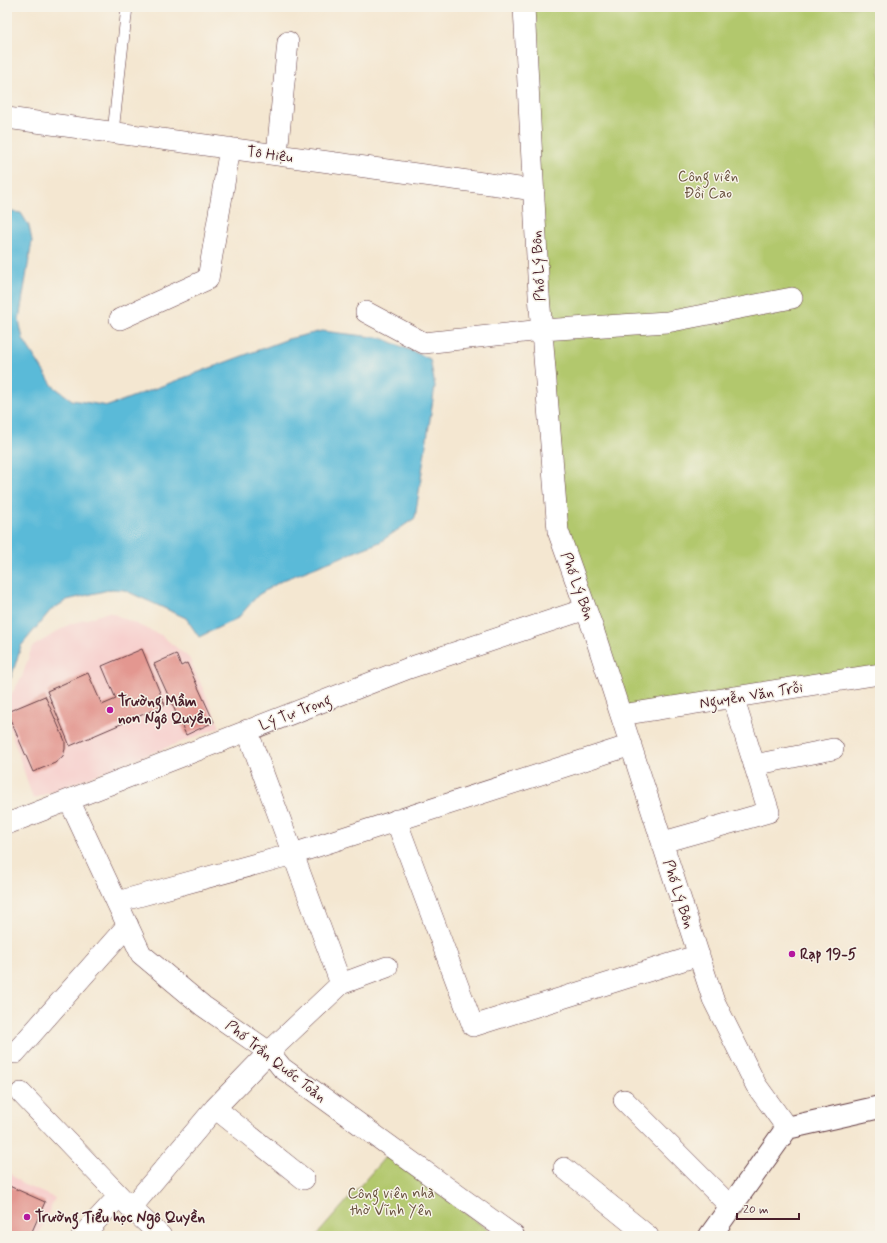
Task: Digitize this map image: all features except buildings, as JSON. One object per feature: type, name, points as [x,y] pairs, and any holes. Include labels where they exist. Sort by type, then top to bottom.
[{"type":"street","name":"Phố Lý Bôn","points":[[524,7],[542,330],[558,531],[586,609],[713,999],[756,1085],[787,1128]]},
{"type":"street","points":[[277,154],[288,42]]},
{"type":"street","name":"Tô Hiệu","points":[[7,118],[534,190]]},
{"type":"street","points":[[120,319],[208,279],[230,148]]},
{"type":"street","points":[[366,312],[424,343],[542,330],[666,322],[792,298]]},
{"type":"street","name":"Lý Tự Trọng","points":[[7,824],[409,668],[586,609]]},
{"type":"street","name":"Nguyễn Văn Trỗi","points":[[621,715],[880,674]]},
{"type":"street","points":[[663,842],[769,812],[733,697]]},
{"type":"street","points":[[247,730],[341,984]]},
{"type":"street","points":[[117,902],[293,854],[631,745]]},
{"type":"street","points":[[754,765],[833,749]]},
{"type":"street","name":"Phố Trần Quốc Toản","points":[[69,800],[141,954],[203,1006],[269,1052],[282,1068],[514,1236]]},
{"type":"street","points":[[396,820],[473,1026],[699,954]]},
{"type":"street","points":[[15,1053],[128,924]]},
{"type":"street","points":[[82,1236],[125,1202],[269,1052],[341,984],[387,968]]},
{"type":"street","points":[[20,1093],[125,1202],[161,1236]]},
{"type":"street","points":[[624,1100],[731,1207]]},
{"type":"street","points":[[710,1236],[787,1128],[880,1107]]},
{"type":"street","points":[[215,1108],[304,1179]]},
{"type":"street","points":[[564,1168],[648,1236]]},
{"type":"lane","points":[[113,132],[127,7]]},
{"type":"shaded area","name":"Trường Mầm non Ngô Quyền","points":[[109,612],[161,635],[189,658],[220,727],[33,799],[7,719],[7,701],[22,677],[32,647],[68,625]]},
{"type":"shaded area","name":"Trường Tiểu học Ngô Quyền","points":[[7,1171],[22,1184],[55,1198],[38,1236],[7,1236]]},
{"type":"green space","name":"Công viên Đồi Cao","points":[[524,7],[880,7],[880,674],[621,715],[558,531]]},
{"type":"green space","name":"Công viên nhà thờ Vĩnh Yên","points":[[387,1155],[496,1236],[316,1236]]},
{"type":"water","points":[[7,211],[21,213],[29,226],[32,241],[19,320],[23,339],[53,386],[72,400],[108,406],[288,339],[322,331],[382,338],[430,359],[435,386],[415,518],[380,542],[283,580],[258,595],[238,618],[199,637],[186,618],[124,590],[112,589],[67,600],[50,611],[21,646],[11,678],[7,679]]},
{"type":"place","name":"Trường Mầm non Ngô Quyền","points":[[110,710]]},
{"type":"place","name":"Rạp 19-5","points":[[792,954]]},
{"type":"place","name":"Trường Tiểu học Ngô Quyền","points":[[27,1217]]}]
